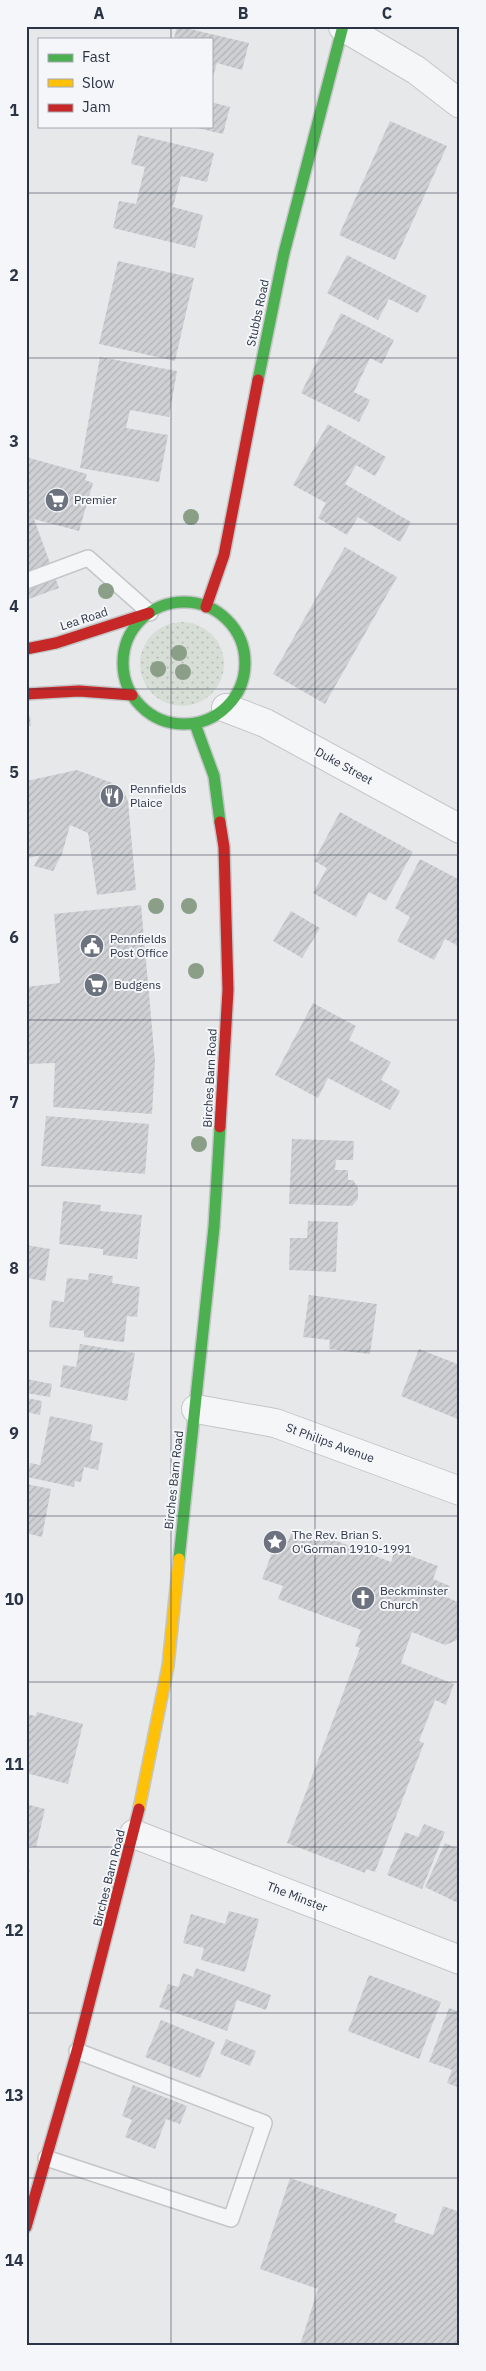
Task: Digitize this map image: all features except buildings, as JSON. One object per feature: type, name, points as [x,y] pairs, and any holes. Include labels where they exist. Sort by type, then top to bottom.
[{"type":"main road","name":"Stubbs Road","points":[[206,607],[224,555],[284,253],[343,26]]},
{"type":"main road","points":[[187,602],[206,607],[224,618],[238,634],[245,654],[244,674],[238,695],[226,708],[194,724],[176,724],[159,719],[143,709],[132,694],[125,678],[123,659],[127,641],[136,626],[150,613],[168,604],[187,602]]},
{"type":"main road","name":"Lea Road","points":[[26,649],[56,643],[150,613]]},
{"type":"main road","points":[[26,694],[88,690],[132,694]]},
{"type":"main road","name":"Birches Barn Road","points":[[26,2227],[77,2051],[134,1834],[168,1666],[214,1227],[228,990],[224,847],[214,776],[194,724]]},
{"type":"street","points":[[343,26],[416,70],[460,104]]},
{"type":"street","name":"Duke Street","points":[[226,708],[265,724],[460,829]]},
{"type":"street","name":"St Philips Avenue","points":[[196,1409],[275,1422],[460,1491]]},
{"type":"street","name":"The Minster","points":[[134,1834],[460,1960]]},
{"type":"lane","points":[[26,581],[88,558],[150,613]]},
{"type":"lane","points":[[46,2158],[231,2219],[264,2123],[77,2051]]},
{"type":"shaded area","points":[[182,622],[198,625],[212,634],[221,648],[224,664],[221,680],[212,694],[198,703],[182,706],[166,703],[152,694],[143,680],[140,664],[143,648],[152,634],[166,625]]},
{"type":"traffic: fast","points":[[258,380],[284,253],[343,26]]},
{"type":"traffic: fast","points":[[184,602],[207,607],[227,620],[240,640],[245,663],[240,686],[227,706],[207,719],[184,724],[161,719],[141,706],[128,686],[123,663],[128,640],[141,620],[161,607],[184,602]]},
{"type":"traffic: fast","points":[[195,724],[214,776],[220,822]]},
{"type":"traffic: fast","points":[[179,1559],[214,1227],[220,1127]]},
{"type":"traffic: slow","points":[[139,1809],[168,1666],[179,1559]]},
{"type":"traffic: jam","points":[[206,607],[224,555],[258,380]]},
{"type":"traffic: jam","points":[[26,649],[56,643],[149,613]]},
{"type":"traffic: jam","points":[[26,694],[79,691],[132,695]]},
{"type":"traffic: jam","points":[[220,822],[224,847],[228,990],[220,1127]]},
{"type":"traffic: jam","points":[[26,2227],[77,2051],[139,1809]]},
{"type":"place","name":"Premier","points":[[57,500]]},
{"type":"place","name":"Pennfields Plaice","points":[[112,796]]},
{"type":"place","name":"Pennfields Post Office","points":[[92,946]]},
{"type":"place","name":"Budgens","points":[[96,985]]},
{"type":"place","name":"The Rev. Brian S. O'Gorman 1910-1991","points":[[275,1542]]},
{"type":"place","name":"Beckminster Church","points":[[363,1598]]}]
